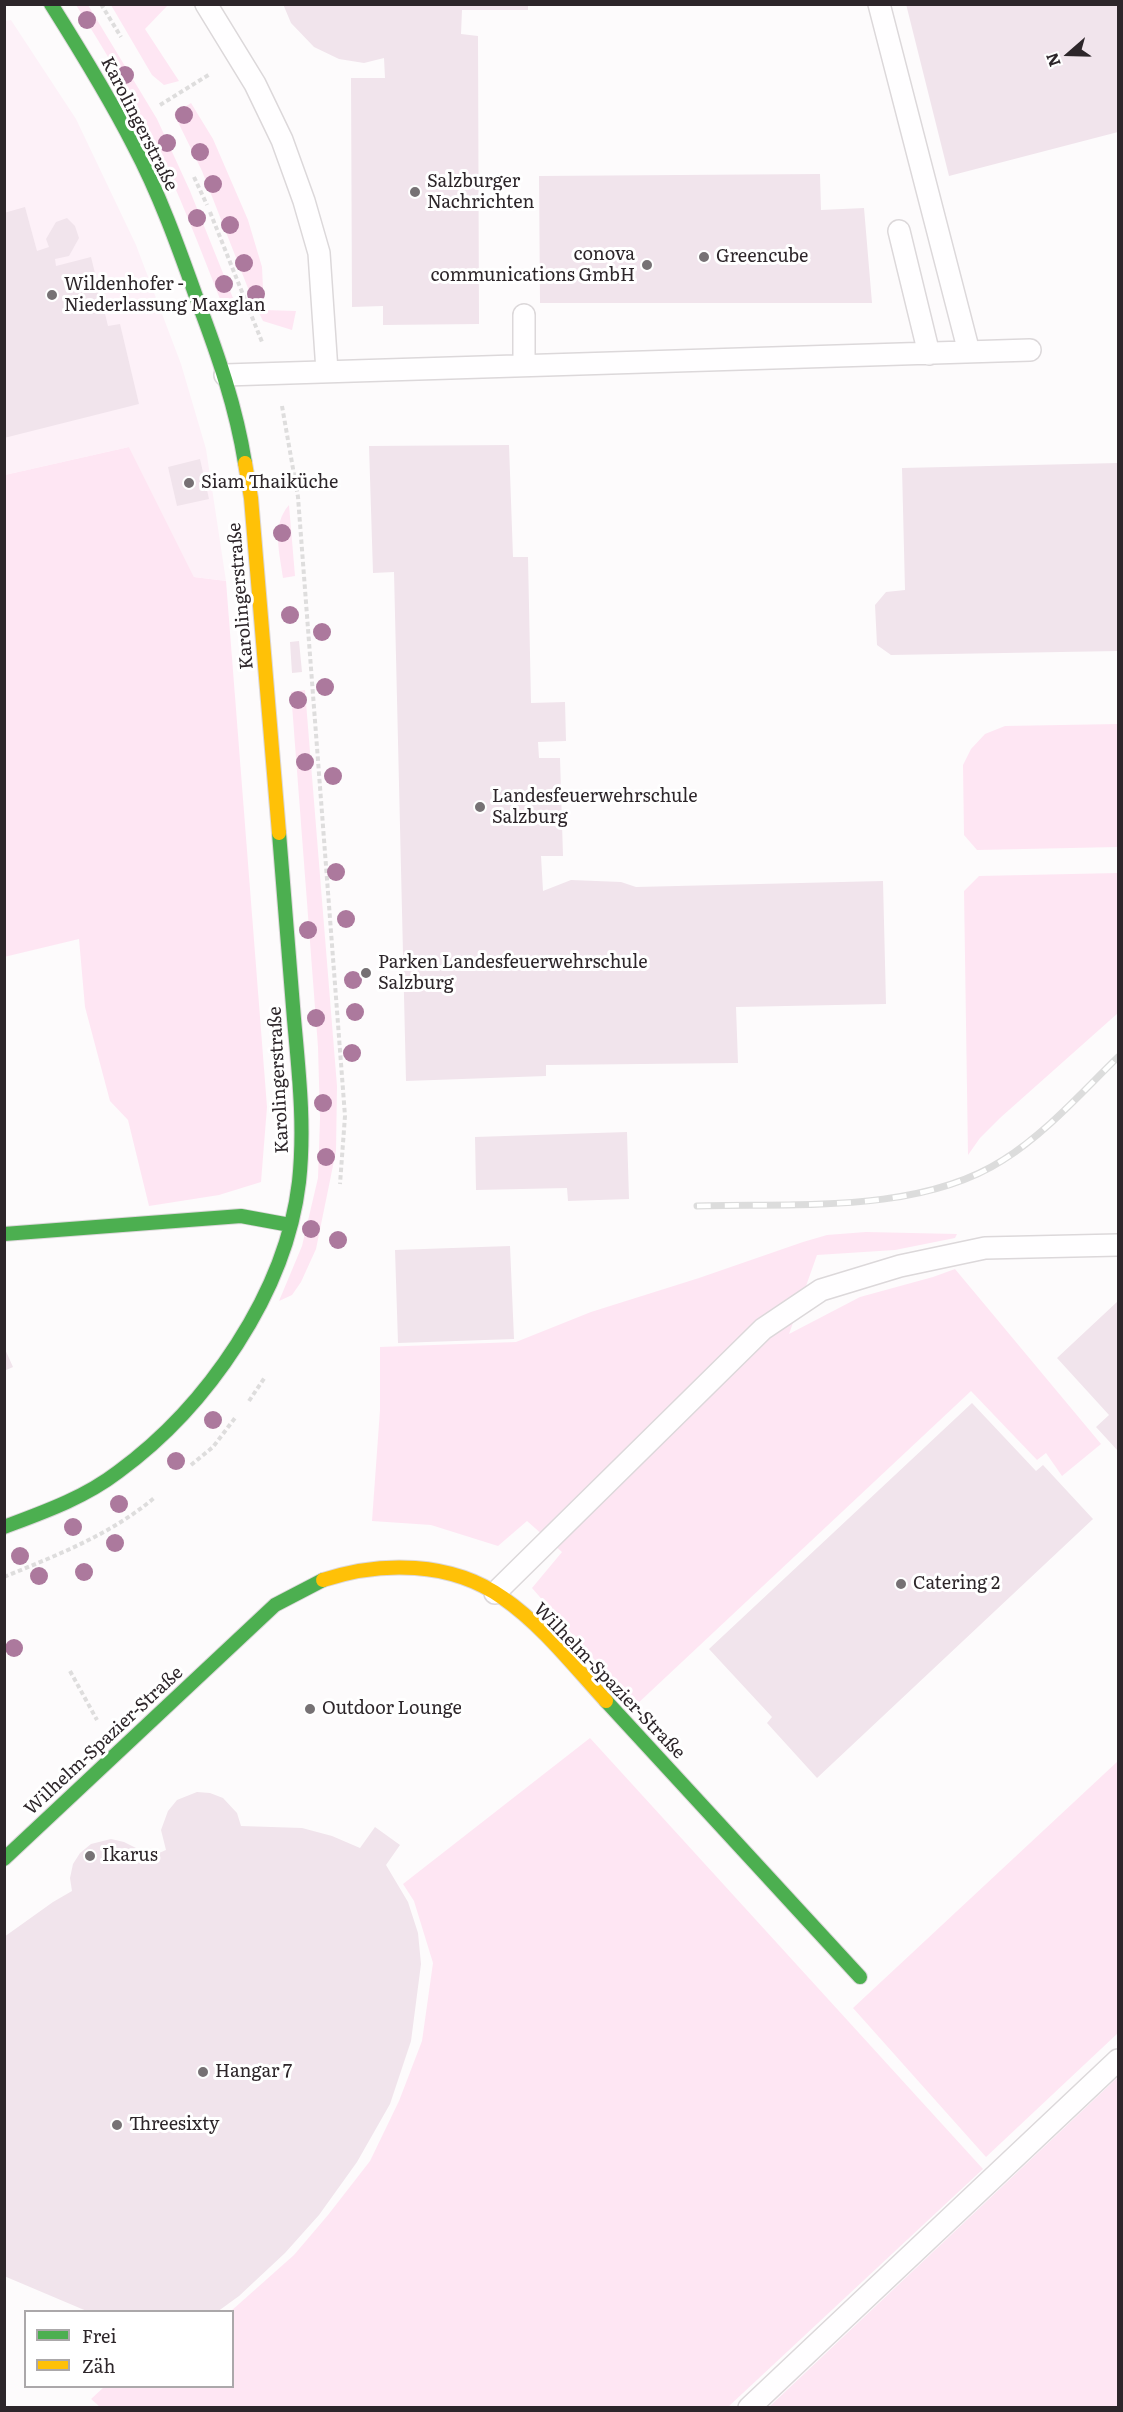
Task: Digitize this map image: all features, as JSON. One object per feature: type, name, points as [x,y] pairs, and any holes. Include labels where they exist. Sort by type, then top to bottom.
[{"type":"street","name":"Karolingerstraße","points":[[4,1527],[80,1496],[147,1450],[177,1422],[210,1383],[238,1342],[267,1286],[290,1225],[301,1169],[302,1113],[251,498],[240,432],[225,375],[169,222],[135,147],[96,76],[51,4]]},
{"type":"street","points":[[4,1234],[241,1216],[290,1225]]},
{"type":"street","name":"Wilhelm-Spazier-Straße","points":[[4,1859],[275,1605],[319,1581],[361,1569],[401,1566],[450,1573],[495,1593],[540,1629],[860,1977]]},
{"type":"lane","points":[[206,4],[255,84],[282,140],[304,201],[319,253],[327,371]]},
{"type":"lane","points":[[879,4],[969,352]]},
{"type":"lane","points":[[899,231],[929,354]]},
{"type":"lane","points":[[524,315],[524,365]]},
{"type":"lane","points":[[225,375],[1030,350]]},
{"type":"lane","points":[[495,1593],[763,1329],[821,1290],[900,1266],[985,1248],[1119,1245]]},
{"type":"lane","points":[[749,2408],[1119,2060]]},
{"type":"path","points":[[160,105],[238,57]]},
{"type":"path","points":[[70,1671],[115,1755]]},
{"type":"shaded area","points":[[76,5],[88,5],[157,119],[190,191],[239,313],[222,304],[161,156],[115,69]]},
{"type":"shaded area","points":[[111,5],[168,5],[145,29],[179,81],[164,85],[152,75]]},
{"type":"shaded area","points":[[11,20],[76,119],[136,245],[181,364],[206,449],[226,581],[194,577],[129,447],[5,475],[4,21]]},
{"type":"shaded area","points":[[191,103],[213,139],[248,220],[262,267],[264,310],[296,311],[292,330],[263,321],[253,301],[202,171],[174,114]]},
{"type":"shaded area","points":[[129,447],[194,577],[226,581],[267,1107],[261,1182],[219,1195],[149,1206],[128,1120],[110,1101],[85,1007],[79,939],[4,957],[5,475]]},
{"type":"shaded area","points":[[289,505],[295,576],[283,578],[278,531],[283,513]]},
{"type":"shaded area","points":[[305,690],[337,1086],[336,1151],[316,1249],[301,1282],[292,1295],[279,1301],[302,1246],[318,1178],[320,1118],[318,1047],[291,692]]},
{"type":"shaded area","points":[[1118,724],[1118,847],[977,850],[964,835],[963,765],[971,749],[985,734],[1005,726]]},
{"type":"shaded area","points":[[1118,873],[1118,1013],[1000,1118],[980,1138],[968,1155],[964,891],[979,876]]},
{"type":"shaded area","points":[[866,1232],[957,1234],[955,1238],[895,1250],[817,1255],[789,1334],[860,1297],[955,1269],[1101,1444],[1062,1476],[1046,1453],[1037,1460],[971,1391],[635,1706],[532,1588],[562,1552],[527,1521],[498,1546],[431,1525],[372,1521],[380,1410],[380,1347],[516,1342],[591,1312],[803,1242],[827,1235]]},
{"type":"shaded area","points":[[590,1738],[983,2169],[728,2407],[100,2407],[91,2399],[103,2388],[234,2388],[234,2310],[232,2310],[294,2255],[370,2161],[399,2101],[422,2041],[433,1963],[414,1901],[403,1884]]},
{"type":"shaded area","points":[[1118,1761],[1118,2033],[986,2157],[853,2008]]},
{"type":"shaded area","points":[[1118,2077],[1118,2407],[769,2407]]},
{"type":"building","name":"Salzburger Nachrichten","points":[[283,4],[528,4],[528,10],[462,10],[461,34],[478,36],[479,324],[383,325],[383,306],[352,307],[351,78],[385,78],[384,58],[364,63],[339,59],[314,47],[291,23]]},
{"type":"building","points":[[906,4],[1118,4],[1118,132],[949,176]]},
{"type":"building","name":"Greencube","points":[[820,174],[821,210],[864,208],[872,303],[540,303],[539,176]]},
{"type":"building","name":"Wildenhofer - Niederlassung Maxglan","points":[[25,207],[37,251],[49,247],[46,239],[56,222],[67,218],[75,226],[79,238],[69,256],[55,259],[56,266],[91,257],[108,326],[120,324],[139,404],[4,438],[4,213]]},
{"type":"building","name":"Landesfeuerwehrschule Salzburg","points":[[509,445],[513,557],[528,557],[531,703],[565,702],[566,741],[538,742],[539,758],[560,758],[563,856],[541,856],[543,891],[571,880],[621,882],[636,887],[883,881],[886,1004],[736,1007],[738,1063],[546,1065],[546,1076],[406,1081],[394,572],[373,573],[369,446]]},
{"type":"building","name":"Siam Thaiküche","points":[[200,459],[209,499],[177,506],[168,467]]},
{"type":"building","points":[[1118,463],[1118,651],[891,655],[877,645],[875,605],[886,592],[905,590],[902,468]]},
{"type":"building","points":[[299,641],[302,672],[292,673],[290,642]]},
{"type":"building","points":[[627,1132],[629,1199],[568,1201],[567,1188],[476,1190],[475,1137]]},
{"type":"building","points":[[510,1246],[514,1339],[398,1343],[395,1250]]},
{"type":"building","points":[[1118,1301],[1118,1451],[1096,1427],[1109,1415],[1057,1358]]},
{"type":"building","points":[[4,1347],[13,1367],[4,1371]]},
{"type":"building","name":"Catering 2","points":[[972,1403],[1036,1471],[1043,1465],[1093,1519],[817,1778],[767,1723],[772,1717],[709,1649]]},
{"type":"building","name":"Hangar 7","points":[[197,1792],[210,1793],[223,1798],[237,1813],[241,1826],[302,1828],[332,1836],[360,1848],[375,1827],[400,1845],[386,1865],[408,1902],[418,1933],[421,1964],[411,2041],[390,2104],[357,2162],[319,2215],[285,2253],[239,2296],[220,2310],[84,2310],[4,2276],[4,1937],[72,1891],[70,1878],[73,1864],[80,1853],[91,1844],[111,1839],[124,1842],[136,1848],[145,1859],[166,1850],[161,1830],[168,1811],[177,1800]]},
{"type":"railway","points":[[697,1206],[854,1202],[933,1190],[970,1177],[1003,1160],[1034,1137],[1063,1112],[1118,1057]]},
{"type":"traffic: fast","points":[[51,4],[115,110],[161,203],[219,361],[237,422],[245,463]]},
{"type":"traffic: fast","points":[[4,1527],[63,1504],[91,1489],[118,1472],[151,1445],[182,1415],[211,1381],[237,1344],[278,1265],[291,1224],[301,1161],[299,1080],[279,833]]},
{"type":"traffic: fast","points":[[4,1234],[241,1216],[290,1225]]},
{"type":"traffic: fast","points":[[4,1859],[275,1605],[323,1580]]},
{"type":"traffic: fast","points":[[606,1701],[860,1977]]},
{"type":"traffic: slow","points":[[245,463],[251,498],[279,833]]},
{"type":"traffic: slow","points":[[323,1580],[368,1570],[415,1568],[461,1577],[483,1586],[531,1620],[606,1701]]},
{"type":"place","name":"Salzburger Nachrichten","points":[[415,192]]},
{"type":"place","name":"Greencube","points":[[704,257]]},
{"type":"place","name":"conova communications GmbH","points":[[647,265]]},
{"type":"place","name":"Wildenhofer - Niederlassung Maxglan","points":[[52,295]]},
{"type":"place","name":"Siam Thaiküche","points":[[189,483]]},
{"type":"place","name":"Landesfeuerwehrschule Salzburg","points":[[480,807]]},
{"type":"place","name":"Parken Landesfeuerwehrschule Salzburg","points":[[366,973]]},
{"type":"place","name":"Catering 2","points":[[901,1584]]},
{"type":"place","name":"Outdoor Lounge","points":[[310,1709]]},
{"type":"place","name":"Ikarus","points":[[90,1856]]},
{"type":"place","name":"Hangar 7","points":[[203,2072]]},
{"type":"place","name":"Threesixty","points":[[117,2125]]}]
